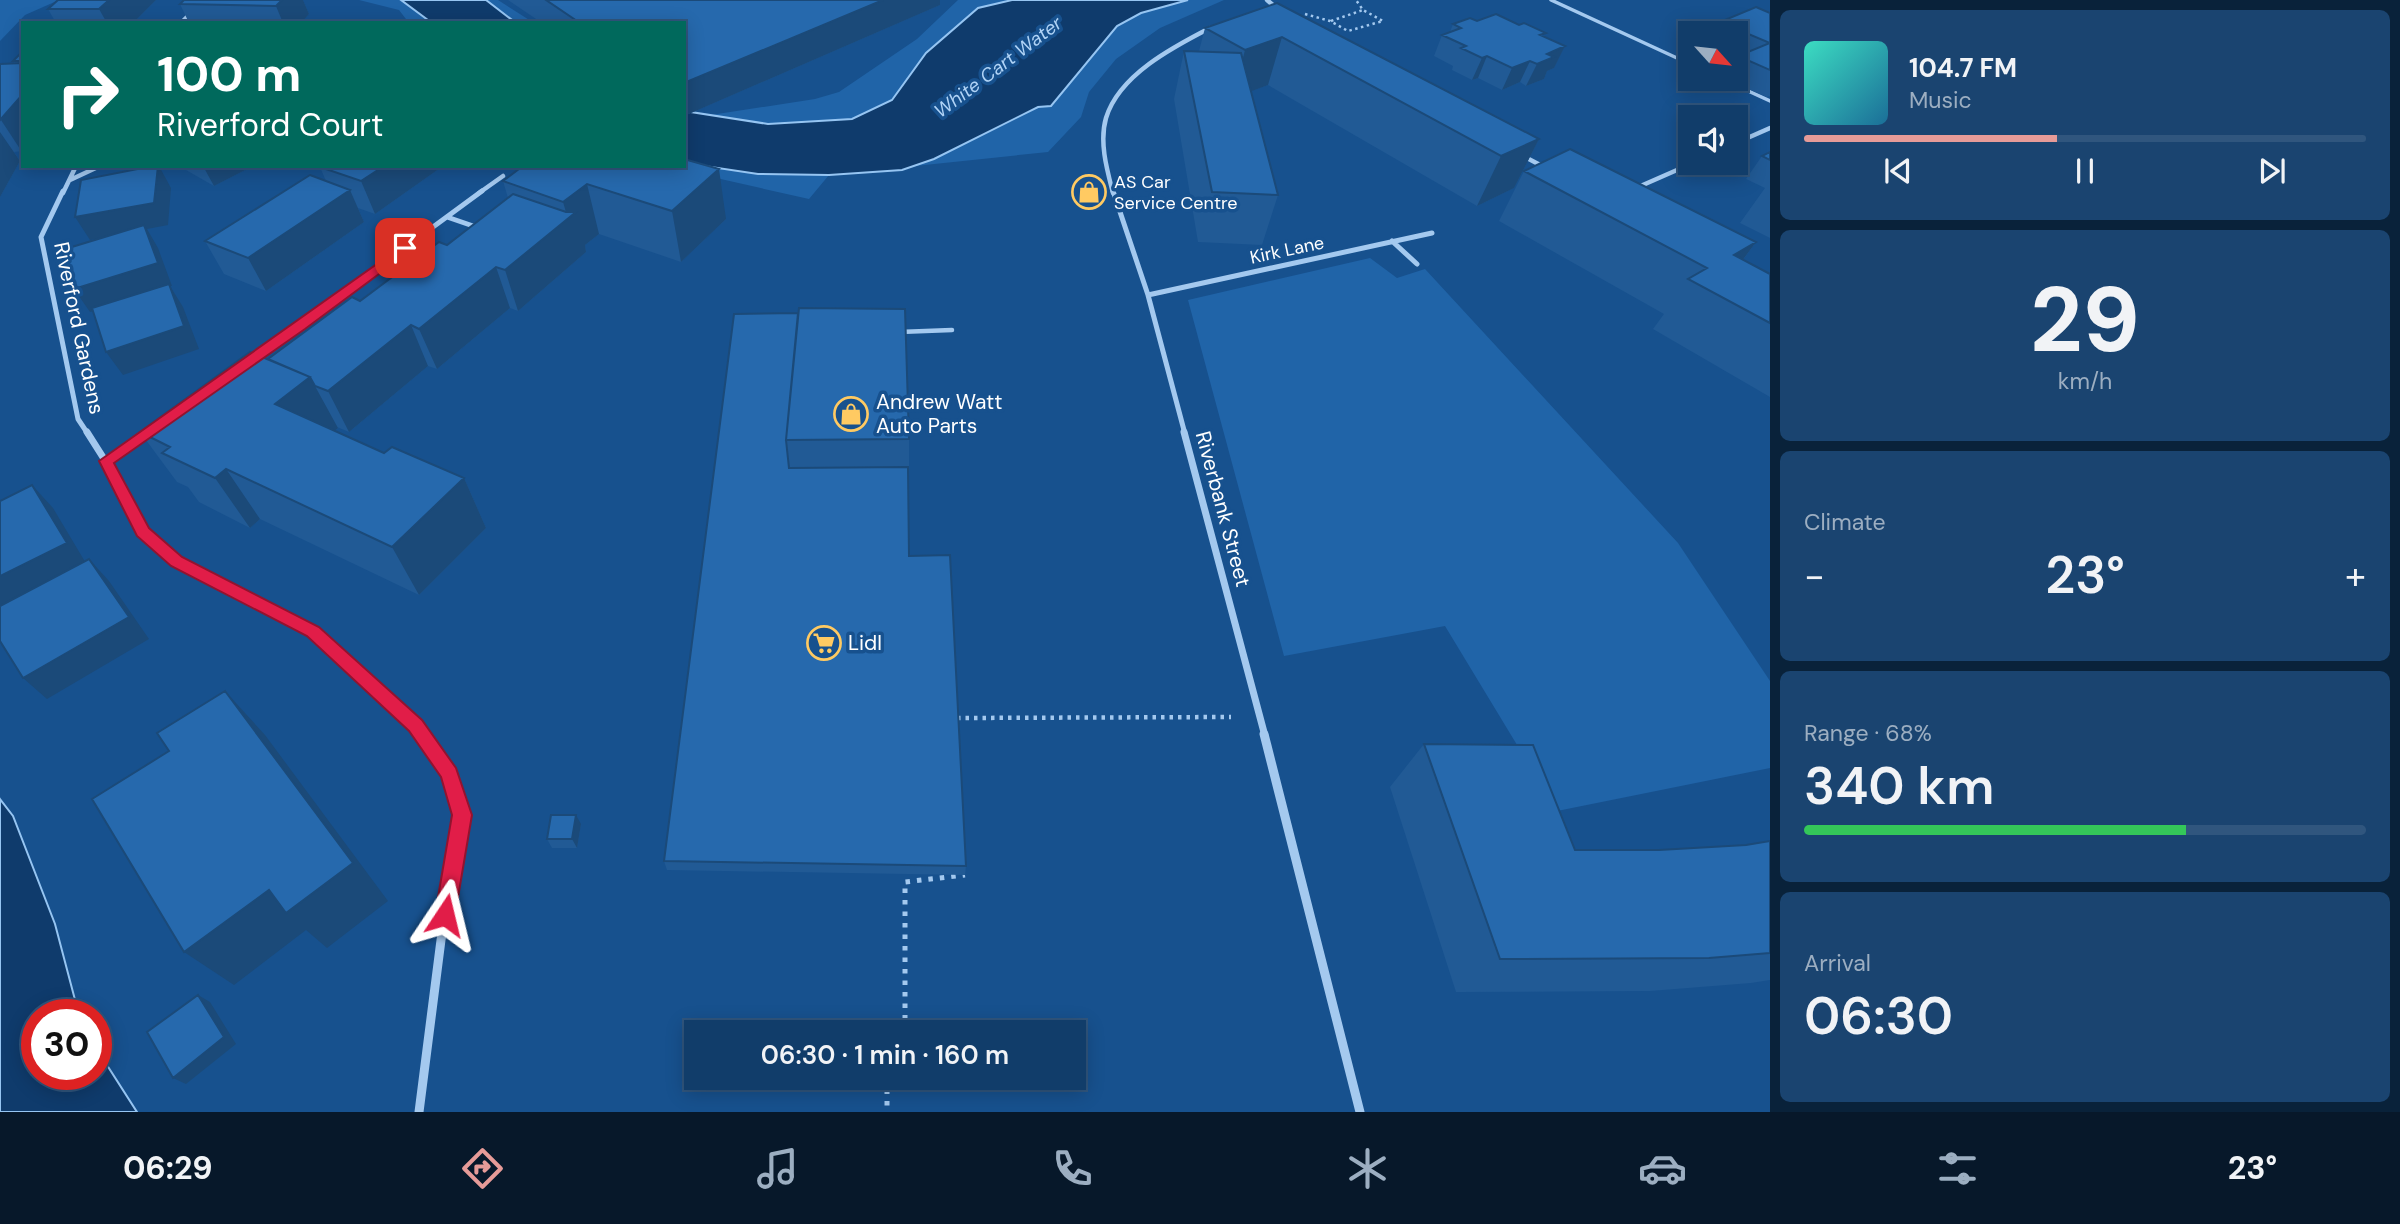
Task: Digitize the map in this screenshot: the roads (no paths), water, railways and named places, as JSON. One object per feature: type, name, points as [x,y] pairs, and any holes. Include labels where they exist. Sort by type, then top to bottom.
[{"type":"street","points":[[1266,4],[1285,14]]},
{"type":"street","points":[[183,21],[194,9]]},
{"type":"street","name":"Riverbank Street","points":[[1217,25],[1185,40],[1136,76],[1117,97],[1105,120],[1105,146],[1110,182],[1123,230],[1148,295],[1260,717],[1360,1112]]},
{"type":"street","points":[[1748,138],[1770,128]]},
{"type":"street","points":[[1514,151],[1549,170]]},
{"type":"street","name":"Riverford Gardens","points":[[75,168],[41,237],[78,419],[106,461],[143,532],[177,562],[313,632],[415,725],[449,774],[462,815],[439,951],[419,1112]]},
{"type":"street","points":[[69,180],[96,168]]},
{"type":"street","points":[[1631,190],[1678,170]]},
{"type":"street","points":[[243,366],[503,176]]},
{"type":"street","points":[[447,217],[481,229]]},
{"type":"street","name":"Kirk Lane","points":[[1148,295],[1432,233]]},
{"type":"street","points":[[1392,242],[1417,264]]},
{"type":"street","points":[[106,461],[163,422]]},
{"type":"lane","points":[[1551,0],[1678,58]]},
{"type":"lane","points":[[1748,91],[1770,101]]},
{"type":"lane","points":[[898,332],[951,330]]},
{"type":"water","points":[[401,0],[486,0],[513,21],[429,21]]},
{"type":"water","name":"White Cart Water","points":[[1012,0],[1188,0],[1141,13],[1117,26],[1051,106],[1038,107],[934,159],[902,170],[829,175],[758,174],[686,163],[686,111],[768,124],[852,119],[892,100],[926,53],[978,8]]},
{"type":"water","points":[[0,799],[13,816],[55,924],[75,999],[21,999],[21,1090],[112,1090],[112,1073],[137,1112],[0,1112]]},
{"type":"place","name":"AS Car Service Centre","points":[[1089,192]]},
{"type":"place","name":"Andrew Watt Auto Parts","points":[[851,414]]},
{"type":"place","name":"Lidl","points":[[824,643]]}]
